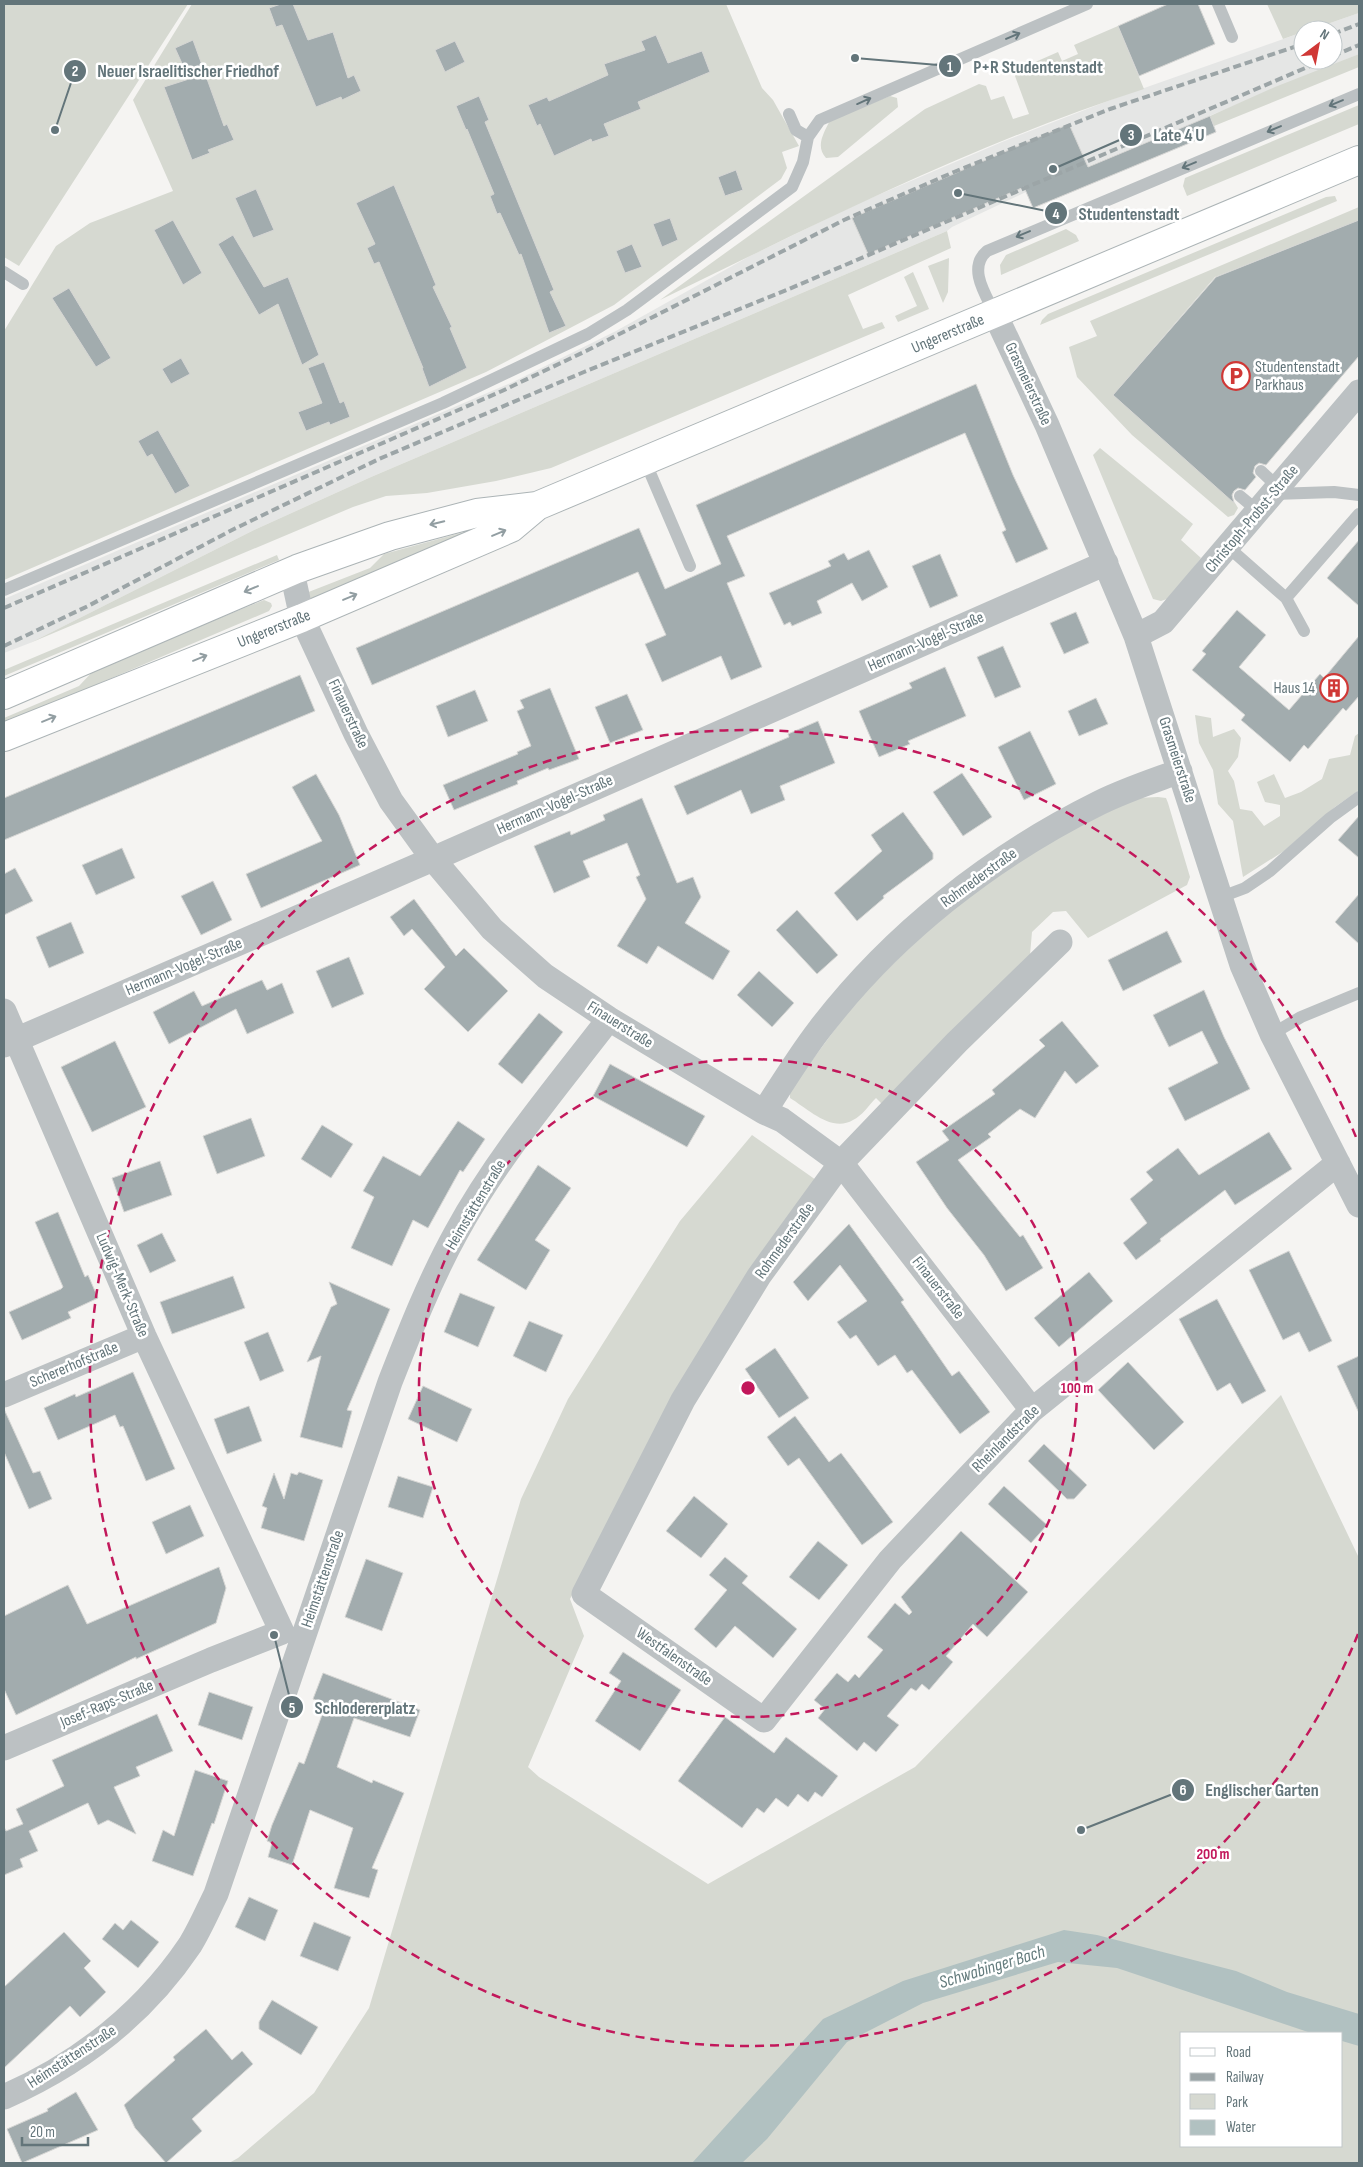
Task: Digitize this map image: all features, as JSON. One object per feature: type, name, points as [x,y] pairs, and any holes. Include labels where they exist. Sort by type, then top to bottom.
[{"type":"main road","name":"Ungererstraße","points":[[4,695],[292,572],[390,536],[476,513],[537,506],[1359,160]]},
{"type":"main road","name":"Ungererstraße","points":[[4,737],[302,618],[511,528],[537,506]]},
{"type":"street","name":"Grasmeierstraße","points":[[996,314],[1047,425],[1136,636],[1242,965],[1272,1034],[1345,1170],[1359,1205]]},
{"type":"street","name":"Christoph-Probst-Straße","points":[[1136,636],[1163,622],[1228,547],[1263,497],[1359,392]]},
{"type":"street","name":"Hermann-Vogel-Straße","points":[[10,1042],[433,859],[1106,563]]},
{"type":"street","name":"Finauerstraße","points":[[292,572],[302,618],[356,734],[391,801],[433,859],[492,929],[545,976],[609,1019],[764,1112],[782,1120],[841,1163],[1032,1410]]},
{"type":"street","name":"Rohmederstraße","points":[[764,1112],[801,1055],[850,992],[892,949],[935,910],[982,872],[1050,829],[1101,802],[1180,771]]},
{"type":"street","name":"Rohmederstraße","points":[[584,1594],[683,1400],[759,1276],[841,1163],[957,1042],[1060,942]]},
{"type":"street","name":"Ludwig-Merk-Straße","points":[[4,1011],[10,1042],[144,1336],[246,1556],[292,1636]]},
{"type":"street","name":"Heimstättenstraße","points":[[4,2096],[69,2062],[117,2029],[159,1988],[191,1943],[216,1894],[292,1636],[414,1318],[457,1232],[510,1148],[609,1019]]},
{"type":"street","name":"Rheinlandstraße","points":[[764,1720],[890,1560],[1032,1410],[1345,1170]]},
{"type":"street","name":"Schererhofstraße","points":[[4,1394],[144,1336]]},
{"type":"street","name":"Westfalenstraße","points":[[584,1594],[764,1720]]},
{"type":"street","name":"Josef-Raps-Straße","points":[[4,1748],[211,1660],[292,1636]]},
{"type":"lane","points":[[4,590],[434,407],[588,334],[627,310],[792,187],[803,162],[808,137],[820,120],[1087,4]]},
{"type":"lane","points":[[1218,4],[1232,37]]},
{"type":"lane","points":[[996,314],[978,276],[980,260],[987,251],[1359,94]]},
{"type":"lane","points":[[789,114],[796,130],[808,137]]},
{"type":"lane","points":[[4,272],[23,284]]},
{"type":"lane","points":[[645,461],[690,566]]},
{"type":"lane","points":[[1261,471],[1263,497],[1334,492],[1359,495]]},
{"type":"lane","points":[[1286,598],[1359,514]]},
{"type":"lane","points":[[1228,547],[1286,598],[1304,631]]},
{"type":"lane","points":[[1221,897],[1245,888],[1270,871],[1330,818],[1359,797]]},
{"type":"lane","points":[[1272,1034],[1301,1017],[1359,993]]},
{"type":"shaded area","points":[[1359,13],[1359,54],[1343,61],[1343,20],[1339,20]]},
{"type":"shaded area","points":[[1293,36],[1293,70],[1320,70],[1026,192],[947,231],[371,477],[254,530],[30,643],[4,653],[4,599],[513,382],[616,331],[750,256],[857,204],[1002,142],[1113,99]]},
{"type":"green space","points":[[4,4],[188,4],[19,266],[4,257]]},
{"type":"green space","points":[[192,4],[726,4],[762,88],[773,100],[799,146],[782,152],[787,168],[781,179],[614,305],[486,372],[4,580],[4,331],[56,246],[90,223],[173,191],[133,100]]},
{"type":"green space","points":[[1267,4],[1359,4],[1359,13],[1339,20],[1293,20],[1293,36],[1283,39]]},
{"type":"green space","points":[[1118,26],[1144,89],[1081,110],[959,159],[838,214],[660,300],[925,109],[979,84],[986,86],[991,100],[1004,96],[1013,119],[1029,114],[1015,76],[1017,70],[1058,52],[1062,61],[1078,54],[1074,45]]},
{"type":"green space","points":[[1359,54],[1359,67],[1214,126],[1210,116],[1318,70],[1343,70],[1343,60]]},
{"type":"green space","points":[[890,96],[897,98],[898,107],[838,157],[826,158],[821,149],[821,144],[830,120]]},
{"type":"green space","points":[[1359,105],[1359,124],[1187,196],[1183,186],[1185,178]]},
{"type":"green space","points":[[1335,196],[1337,201],[1040,325],[1048,314],[1326,197]]},
{"type":"green space","points":[[1359,207],[1359,220],[1215,277],[1113,395],[1235,503],[1238,508],[1234,515],[1228,517],[1132,435],[1077,377],[1069,347],[1097,336],[1090,321]]},
{"type":"green space","points":[[1066,229],[1076,235],[1079,241],[1001,275],[1000,265],[1006,255]]},
{"type":"green space","points":[[947,231],[951,248],[848,295],[863,329],[882,322],[885,328],[551,468],[496,481],[427,493],[386,496],[353,507],[30,643],[254,530],[371,477]]},
{"type":"green space","points":[[949,258],[948,292],[943,303],[928,266]]},
{"type":"green space","points":[[913,272],[929,309],[898,322],[895,316],[917,306],[904,277]]},
{"type":"green space","points":[[1100,448],[1193,524],[1181,540],[1201,558],[1170,598],[1161,601],[1153,599],[1093,455]]},
{"type":"green space","points":[[468,531],[468,534],[308,600],[306,593],[370,568],[384,554]]},
{"type":"green space","points":[[277,555],[279,560],[4,676],[4,670]]},
{"type":"green space","points":[[264,600],[271,603],[272,606],[269,611],[4,724],[4,718],[79,686],[95,669]]},
{"type":"green space","points":[[1195,715],[1211,718],[1213,737],[1234,729],[1241,738],[1238,757],[1228,771],[1234,781],[1240,809],[1252,811],[1264,826],[1280,816],[1280,805],[1265,802],[1257,782],[1274,774],[1285,798],[1301,792],[1322,779],[1329,759],[1350,755],[1355,736],[1359,733],[1359,790],[1335,807],[1284,851],[1243,877],[1233,821],[1218,804],[1213,770],[1199,743]]},
{"type":"green space","points":[[1136,798],[1166,798],[1168,803],[1190,877],[1187,885],[1088,938],[1066,911],[1053,912],[1032,932],[1030,955],[882,1104],[876,1098],[853,1120],[837,1124],[829,1122],[790,1098],[790,1090],[859,997],[956,903],[1049,841]]},
{"type":"green space","points":[[752,1135],[816,1180],[671,1398],[570,1599],[584,1636],[528,1767],[539,1777],[708,1884],[915,1767],[1281,1395],[1359,1558],[1359,2163],[229,2163],[238,2158],[314,2093],[369,2008],[521,1499],[568,1399],[680,1221]]},
{"type":"water","name":"Schwabinger Bach","points":[[1064,1930],[1097,1935],[1236,1971],[1287,1992],[1359,2014],[1359,2046],[1343,2041],[1343,2032],[1308,2032],[1117,1968],[1058,1962],[923,2003],[847,2042],[767,2139],[742,2163],[692,2163],[823,2019],[903,1981]]},
{"type":"building","points":[[281,4],[293,4],[308,40],[333,32],[348,78],[354,75],[361,91],[342,100],[341,97],[316,107],[282,25],[276,27],[269,8]]},
{"type":"building","points":[[1168,4],[1198,4],[1215,44],[1139,76],[1118,26]]},
{"type":"building","points":[[656,35],[668,63],[702,51],[710,72],[638,102],[641,109],[604,124],[609,136],[592,142],[591,139],[554,156],[540,124],[537,126],[528,105],[547,97],[549,101],[608,75],[604,64],[645,50],[641,41]]},
{"type":"building","points":[[193,40],[224,126],[227,124],[234,140],[208,150],[210,153],[192,160],[164,87],[189,79],[175,48]]},
{"type":"building","points":[[455,41],[465,62],[445,72],[435,50]]},
{"type":"building","points":[[479,96],[489,120],[485,122],[554,290],[550,292],[566,326],[549,333],[521,254],[519,255],[500,213],[497,214],[490,196],[494,194],[456,106]]},
{"type":"building","points":[[1210,116],[1216,132],[1033,208],[1024,187],[868,254],[852,218],[1069,124],[1088,167]]},
{"type":"building","points":[[736,170],[743,190],[725,196],[718,177]]},
{"type":"building","points":[[394,185],[436,285],[433,287],[452,327],[450,328],[467,368],[429,387],[379,262],[374,264],[367,248],[375,244],[356,203]]},
{"type":"building","points":[[256,189],[274,230],[253,238],[235,198]]},
{"type":"building","points":[[670,218],[678,240],[662,247],[653,224]]},
{"type":"building","points":[[173,220],[202,273],[183,285],[154,230]]},
{"type":"building","name":"Studentenstadt Parkhaus","points":[[1359,220],[1359,356],[1266,465],[1259,463],[1255,466],[1253,473],[1256,477],[1245,490],[1238,488],[1234,491],[1232,495],[1234,503],[1113,395],[1216,277]]},
{"type":"building","points":[[233,235],[264,287],[288,277],[319,355],[302,365],[278,304],[259,315],[218,244]]},
{"type":"building","points":[[632,244],[642,267],[625,273],[616,251]]},
{"type":"building","points":[[69,288],[111,358],[96,367],[52,298]]},
{"type":"building","points":[[181,358],[190,374],[171,384],[162,369]]},
{"type":"building","points":[[324,362],[340,403],[344,401],[350,417],[330,425],[329,422],[306,431],[298,412],[322,403],[308,368]]},
{"type":"building","points":[[976,384],[1013,475],[1048,549],[1016,563],[1002,532],[1006,530],[965,433],[727,536],[745,576],[727,583],[762,667],[731,680],[721,656],[662,682],[645,644],[666,635],[638,572],[372,685],[356,648],[639,528],[665,589],[721,564],[696,505]]},
{"type":"building","points":[[158,430],[190,486],[175,494],[152,454],[147,457],[138,441]]},
{"type":"building","points":[[1359,540],[1359,606],[1327,578]]},
{"type":"building","points":[[869,550],[888,587],[862,601],[852,583],[817,601],[822,613],[792,626],[790,622],[784,625],[769,593],[831,566],[828,561],[844,553],[848,560]]},
{"type":"building","points":[[940,554],[958,596],[930,608],[912,566]]},
{"type":"building","name":"Haus 14","points":[[1237,610],[1266,635],[1239,667],[1289,710],[1320,674],[1324,678],[1359,636],[1359,696],[1346,711],[1343,708],[1308,749],[1304,745],[1290,762],[1241,720],[1245,715],[1192,670],[1206,654],[1202,651]]},
{"type":"building","points":[[1076,612],[1089,643],[1064,654],[1050,623]]},
{"type":"building","points":[[1003,646],[1021,687],[995,698],[977,657]]},
{"type":"building","points":[[945,667],[966,716],[908,741],[910,744],[879,757],[859,711],[912,688],[909,683]]},
{"type":"building","points":[[300,675],[315,711],[4,840],[4,798]]},
{"type":"building","points":[[550,688],[579,759],[549,770],[548,768],[517,781],[518,784],[454,810],[443,785],[518,754],[517,752],[531,746],[517,711],[524,708],[520,700]]},
{"type":"building","points":[[475,690],[488,721],[448,737],[436,706]]},
{"type":"building","points":[[627,694],[643,730],[610,743],[595,707]]},
{"type":"building","points":[[1096,698],[1108,724],[1079,736],[1068,711]]},
{"type":"building","points":[[818,721],[835,763],[780,786],[785,800],[751,814],[741,790],[687,815],[674,786],[789,737],[788,734]]},
{"type":"building","points":[[1030,731],[1056,784],[1024,800],[998,747]]},
{"type":"building","points":[[962,773],[992,817],[963,836],[933,792]]},
{"type":"building","points":[[316,774],[339,815],[360,865],[261,908],[246,874],[322,841],[292,787]]},
{"type":"building","points":[[642,798],[677,883],[693,877],[701,897],[685,923],[730,951],[713,980],[658,946],[647,964],[617,946],[646,899],[636,877],[640,875],[627,843],[583,861],[590,877],[554,893],[534,846],[570,831],[571,835],[605,820],[603,815]]},
{"type":"building","points":[[903,812],[933,853],[933,859],[883,896],[884,898],[857,921],[834,893],[882,851],[871,835]]},
{"type":"building","points":[[1359,816],[1359,858],[1338,840]]},
{"type":"building","points":[[122,848],[135,878],[96,895],[82,865]]},
{"type":"building","points":[[15,868],[33,901],[4,915],[4,874]]},
{"type":"building","points":[[213,881],[232,920],[201,935],[181,896]]},
{"type":"building","points":[[1359,894],[1359,944],[1335,922]]},
{"type":"building","points":[[414,899],[456,956],[464,948],[508,991],[468,1032],[424,989],[445,967],[412,929],[404,936],[390,917]]},
{"type":"building","points":[[797,910],[838,955],[817,974],[776,930]]},
{"type":"building","points":[[71,922],[84,953],[49,968],[36,937]]},
{"type":"building","points":[[1167,931],[1182,962],[1123,991],[1108,960]]},
{"type":"building","points":[[349,957],[364,994],[332,1008],[316,971]]},
{"type":"building","points":[[759,971],[794,1003],[772,1027],[737,995]]},
{"type":"building","points":[[262,980],[267,990],[282,983],[294,1013],[247,1034],[236,1009],[169,1044],[153,1012],[194,991],[202,1006]]},
{"type":"building","points":[[1204,990],[1224,1037],[1250,1089],[1185,1121],[1168,1088],[1218,1063],[1202,1031],[1169,1047],[1153,1015]]},
{"type":"building","points":[[539,1013],[563,1032],[522,1084],[498,1064]]},
{"type":"building","points":[[1062,1021],[1099,1066],[1076,1084],[1065,1071],[1035,1118],[1020,1109],[988,1134],[991,1137],[958,1160],[1020,1237],[1023,1235],[1043,1268],[1006,1291],[984,1255],[947,1208],[916,1162],[949,1140],[942,1131],[995,1094],[992,1090],[1045,1046],[1039,1040]]},
{"type":"building","points":[[115,1041],[146,1107],[92,1132],[61,1067]]},
{"type":"building","points":[[610,1064],[705,1116],[687,1147],[593,1096]]},
{"type":"building","points":[[251,1118],[265,1156],[217,1174],[203,1136]]},
{"type":"building","points":[[458,1121],[485,1139],[463,1172],[460,1170],[428,1228],[413,1220],[392,1266],[351,1248],[374,1197],[363,1191],[383,1156],[420,1176]]},
{"type":"building","points":[[322,1125],[353,1144],[331,1178],[301,1159]]},
{"type":"building","points":[[1269,1132],[1292,1169],[1235,1205],[1225,1190],[1160,1239],[1161,1241],[1136,1260],[1123,1243],[1147,1223],[1130,1199],[1153,1180],[1146,1172],[1178,1148],[1199,1175]]},
{"type":"building","points":[[160,1161],[172,1195],[124,1212],[112,1178]]},
{"type":"building","points":[[538,1165],[571,1188],[535,1240],[550,1250],[526,1290],[477,1260]]},
{"type":"building","points":[[58,1212],[85,1277],[88,1275],[98,1298],[68,1312],[71,1318],[22,1340],[9,1312],[63,1287],[35,1222]]},
{"type":"building","points":[[849,1224],[904,1300],[901,1302],[952,1376],[959,1371],[990,1412],[960,1434],[912,1370],[907,1373],[895,1355],[878,1366],[856,1335],[850,1339],[837,1322],[867,1301],[840,1265],[808,1301],[793,1282]]},
{"type":"building","points":[[162,1233],[176,1261],[150,1273],[137,1245]]},
{"type":"building","points":[[1289,1251],[1332,1341],[1309,1352],[1299,1332],[1283,1340],[1249,1270]]},
{"type":"building","points":[[1089,1272],[1113,1301],[1059,1347],[1034,1318]]},
{"type":"building","points":[[233,1276],[245,1308],[172,1334],[160,1302]]},
{"type":"building","points":[[329,1282],[390,1309],[347,1410],[352,1411],[342,1448],[300,1437],[321,1356],[307,1362],[331,1307],[337,1304]]},
{"type":"building","points":[[460,1293],[495,1307],[478,1347],[444,1332]]},
{"type":"building","points":[[1217,1299],[1266,1391],[1242,1404],[1230,1383],[1217,1391],[1179,1319]]},
{"type":"building","points":[[529,1321],[563,1335],[546,1372],[513,1356]]},
{"type":"building","points":[[268,1332],[284,1371],[260,1381],[244,1342]]},
{"type":"building","points":[[775,1348],[809,1398],[779,1418],[745,1369]]},
{"type":"building","points":[[1359,1356],[1359,1413],[1337,1366]]},
{"type":"building","points":[[1128,1362],[1184,1422],[1154,1450],[1098,1390]]},
{"type":"building","points":[[133,1372],[175,1469],[146,1481],[123,1426],[120,1427],[115,1415],[58,1440],[44,1408],[75,1394],[76,1397]]},
{"type":"building","points":[[423,1386],[472,1409],[457,1442],[408,1419]]},
{"type":"building","points":[[249,1406],[262,1441],[227,1454],[214,1419]]},
{"type":"building","points":[[4,1409],[33,1473],[40,1471],[52,1499],[29,1509],[4,1452]]},
{"type":"building","points":[[795,1416],[829,1462],[841,1453],[893,1522],[862,1545],[799,1458],[788,1466],[767,1437]]},
{"type":"building","points":[[1044,1444],[1087,1485],[1074,1499],[1067,1499],[1028,1461]]},
{"type":"building","points":[[299,1472],[323,1480],[304,1541],[261,1528],[267,1508],[262,1506],[274,1473],[284,1499],[291,1473],[297,1475]]},
{"type":"building","points":[[398,1476],[433,1487],[423,1518],[388,1507]]},
{"type":"building","points":[[1004,1486],[1047,1525],[1031,1543],[988,1504]]},
{"type":"building","points":[[694,1496],[728,1524],[701,1558],[666,1531]]},
{"type":"building","points":[[190,1505],[204,1536],[166,1554],[152,1522]]},
{"type":"building","points":[[961,1531],[1028,1592],[987,1637],[973,1624],[946,1656],[953,1662],[929,1690],[922,1684],[916,1691],[911,1688],[887,1716],[899,1725],[876,1752],[864,1742],[857,1751],[818,1718],[825,1709],[814,1700],[837,1673],[848,1682],[855,1674],[859,1678],[883,1650],[867,1637],[895,1603],[909,1615],[912,1612],[901,1597]]},
{"type":"building","points":[[818,1541],[848,1565],[819,1600],[789,1577]]},
{"type":"building","points":[[725,1557],[748,1576],[742,1583],[797,1629],[773,1658],[735,1626],[716,1648],[694,1629],[727,1590],[709,1575]]},
{"type":"building","points":[[366,1559],[403,1573],[382,1631],[345,1617]]},
{"type":"building","points":[[219,1567],[226,1588],[216,1623],[136,1659],[136,1657],[16,1715],[4,1689],[4,1616],[68,1585],[87,1624]]},
{"type":"building","points":[[623,1652],[681,1690],[640,1751],[595,1721],[621,1681],[609,1673]]},
{"type":"building","points":[[323,1673],[420,1710],[410,1737],[354,1718],[337,1767],[372,1783],[373,1780],[404,1793],[372,1868],[378,1870],[369,1898],[334,1888],[353,1828],[310,1810],[292,1865],[268,1857],[272,1843],[267,1841],[272,1825],[299,1762],[304,1764],[326,1704],[313,1699]]},
{"type":"building","points":[[209,1692],[253,1707],[242,1740],[198,1725]]},
{"type":"building","points":[[157,1714],[173,1751],[136,1767],[140,1776],[114,1787],[136,1834],[108,1820],[98,1825],[88,1803],[29,1831],[38,1851],[20,1859],[23,1867],[4,1875],[4,1827],[6,1831],[23,1824],[16,1809],[64,1786],[52,1760]]},
{"type":"building","points":[[725,1717],[774,1753],[786,1737],[838,1776],[822,1797],[815,1792],[808,1802],[798,1794],[788,1807],[776,1798],[764,1813],[757,1808],[742,1828],[678,1781]]},
{"type":"building","points":[[195,1770],[228,1781],[214,1824],[212,1823],[193,1876],[152,1861],[163,1830],[174,1836]]},
{"type":"building","points":[[249,1897],[278,1910],[265,1941],[235,1927]]},
{"type":"building","points":[[131,1920],[159,1942],[138,1968],[102,1939],[115,1923],[123,1930]]},
{"type":"building","points":[[314,1922],[351,1937],[338,1971],[300,1956]]},
{"type":"building","points":[[64,1932],[91,1961],[84,1968],[106,1992],[80,2017],[70,2006],[4,2068],[4,1987]]},
{"type":"building","points":[[272,2000],[318,2027],[301,2055],[259,2029],[259,2022]]},
{"type":"building","points":[[206,2029],[232,2060],[242,2051],[253,2064],[192,2119],[202,2131],[166,2163],[135,2128],[124,2105],[175,2060],[173,2057]]},
{"type":"building","points":[[76,2092],[98,2130],[22,2163],[7,2129],[48,2111],[47,2109]]},
{"type":"railway","points":[[1343,30],[1359,24]]},
{"type":"railway","points":[[1343,52],[1359,45]]},
{"type":"railway","points":[[4,608],[502,391],[586,351],[844,220],[954,172],[1110,109],[1293,47]]},
{"type":"railway","points":[[4,646],[88,606],[234,529],[379,459],[584,372],[789,289],[1301,70]]},
{"type":"place","name":"P+R Studentenstadt","points":[[855,58]]},
{"type":"place","name":"Neuer Israelitischer Friedhof","points":[[55,130]]},
{"type":"place","name":"Late 4 U","points":[[1053,169]]},
{"type":"place","name":"Studentenstadt","points":[[958,193]]},
{"type":"place","name":"Studentenstadt Parkhaus","points":[[1236,376]]},
{"type":"place","name":"Haus 14","points":[[1334,688]]},
{"type":"place","name":"Schlodererplatz","points":[[274,1635]]},
{"type":"place","name":"Englischer Garten","points":[[1081,1830]]}]
